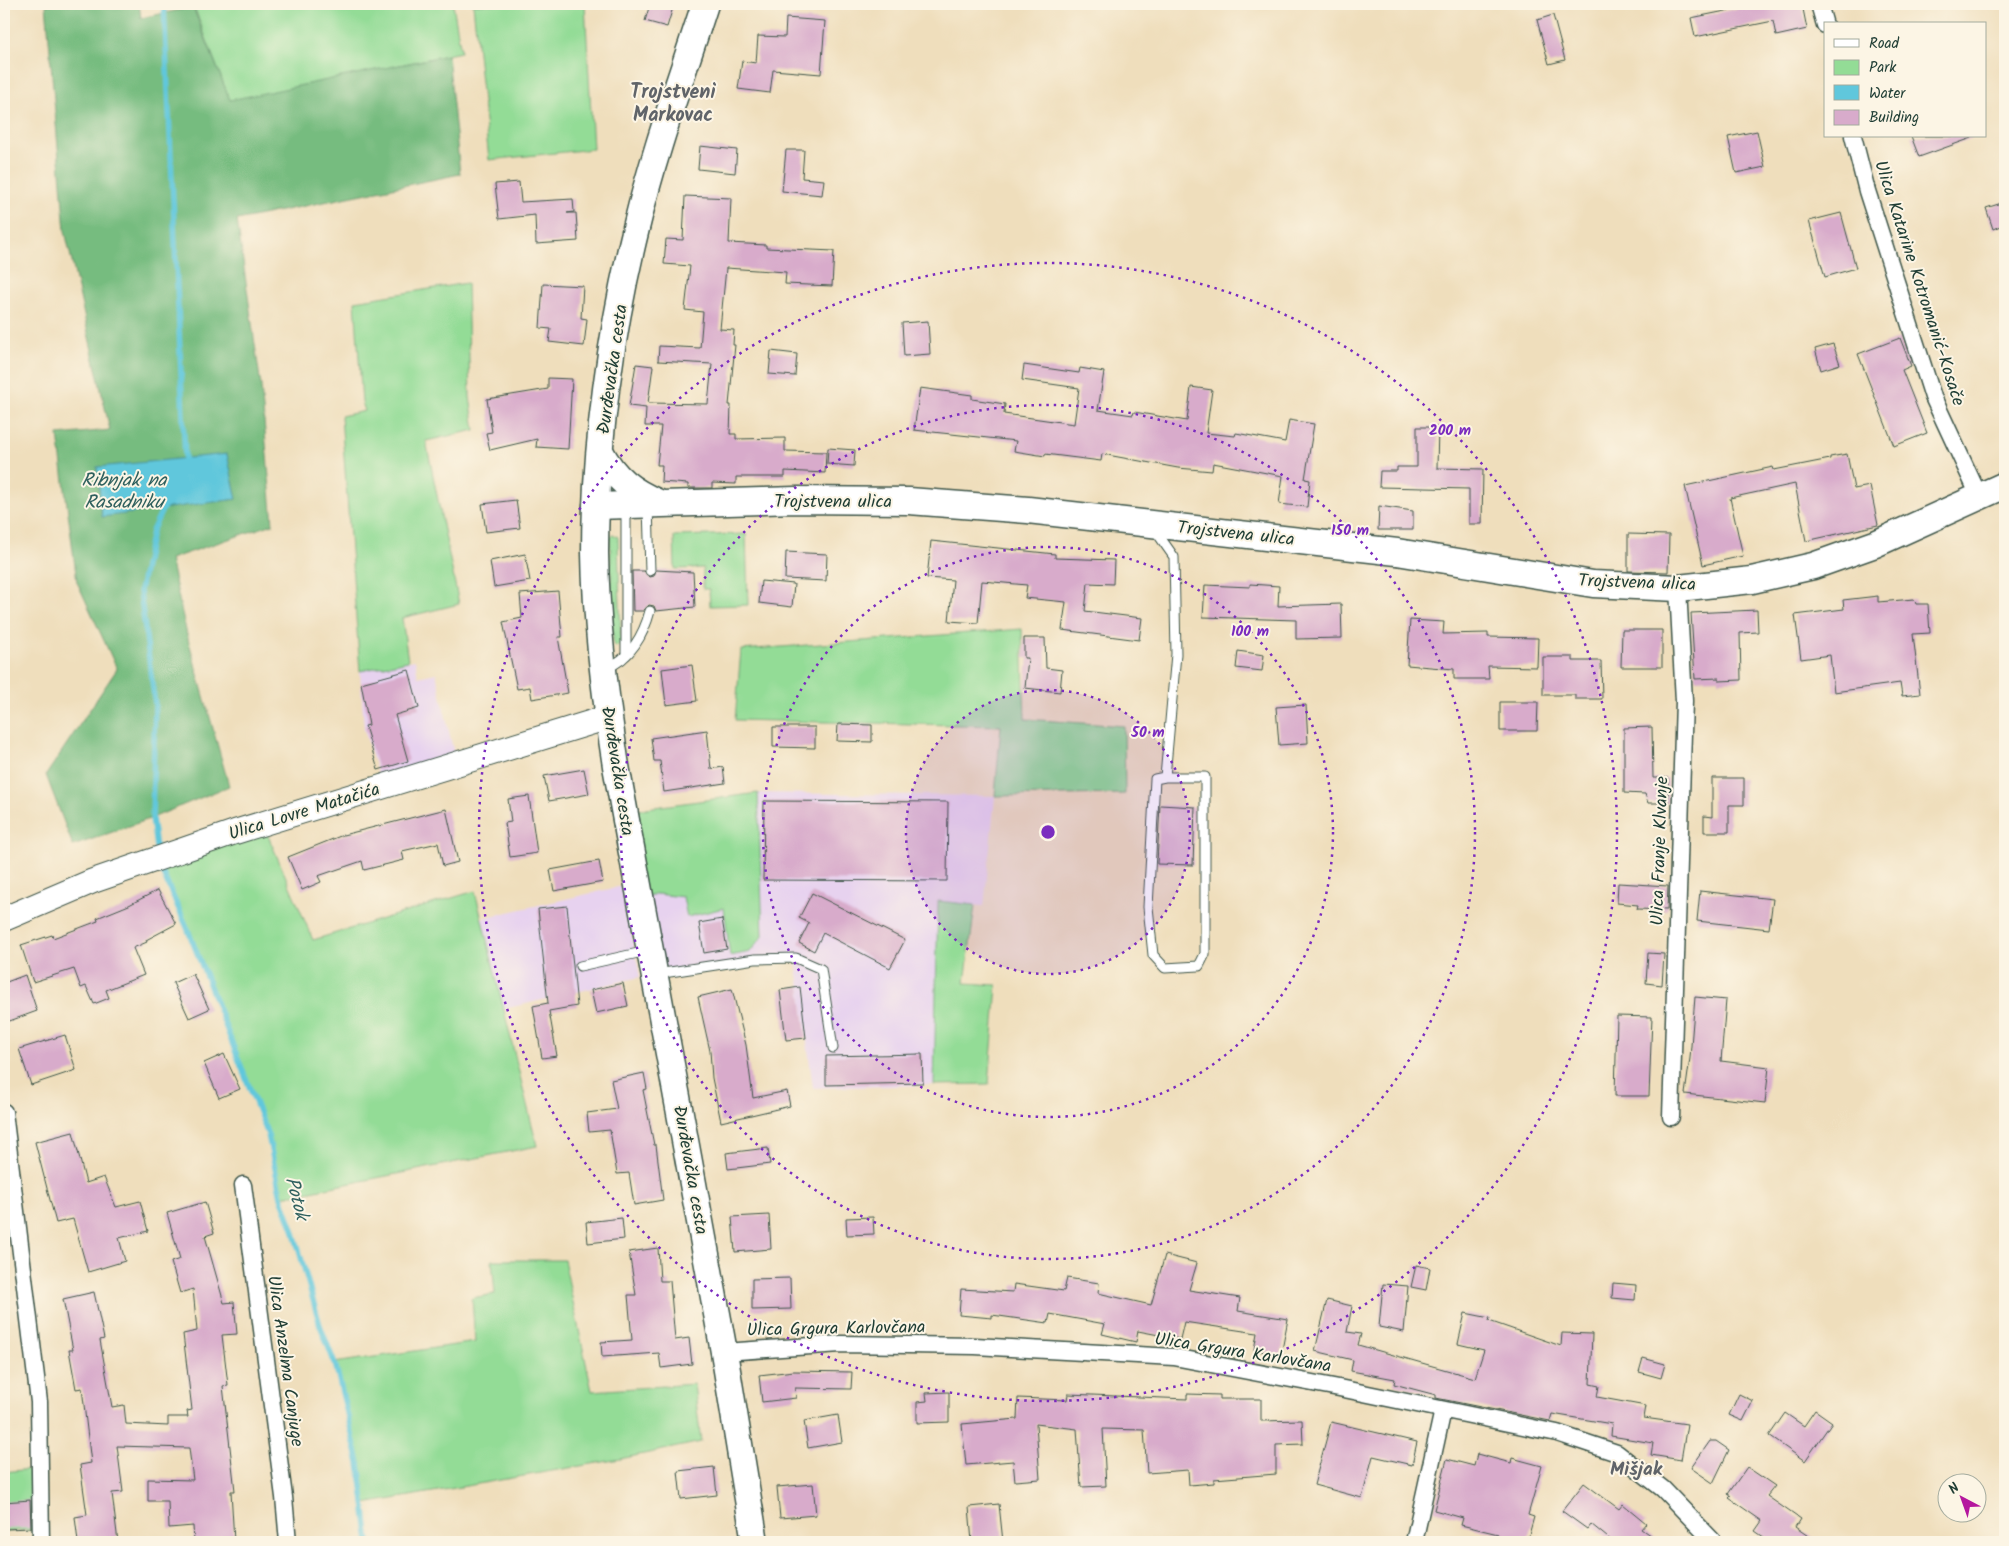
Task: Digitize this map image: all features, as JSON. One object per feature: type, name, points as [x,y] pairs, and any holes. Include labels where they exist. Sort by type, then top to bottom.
[{"type":"main road","name":"Đurđevačka cesta","points":[[705,4],[637,223],[621,302],[600,451],[596,506],[597,604],[608,717],[724,1352],[755,1542]]},
{"type":"main road","points":[[600,451],[609,468],[645,504]]},
{"type":"main road","name":"Trojstvena ulica","points":[[596,506],[795,500],[910,501],[1028,510],[1397,552],[1593,584],[1678,588],[1752,580],[1813,566],[1875,544],[2005,485]]},
{"type":"main road","name":"Ulica Lovre Matačića","points":[[4,919],[93,882],[235,832],[608,717]]},
{"type":"street","points":[[1819,4],[1824,22]]},
{"type":"street","name":"Ulica Katarine Kotromanić-Kosače","points":[[1854,138],[1867,191],[1933,397],[1979,496]]},
{"type":"street","name":"Ulica Franje Klvanje","points":[[1671,1116],[1684,701],[1678,588]]},
{"type":"street","points":[[4,1112],[39,1402],[40,1542]]},
{"type":"street","name":"Ulica Anzelma Canjuge","points":[[243,1185],[284,1497],[288,1542]]},
{"type":"street","name":"Ulica Grgura Karlovčana","points":[[724,1352],[841,1344],[917,1345],[975,1346],[1174,1358],[1557,1434],[1617,1453],[1663,1489],[1714,1542]]},
{"type":"street","points":[[1414,1542],[1443,1410]]},
{"type":"lane","points":[[645,504],[650,570]]},
{"type":"lane","points":[[626,655],[645,504]]},
{"type":"lane","points":[[1150,524],[1174,557],[1176,654],[1165,777]]},
{"type":"lane","points":[[603,668],[615,665],[626,655],[646,627],[650,611]]},
{"type":"lane","points":[[1165,777],[1205,777],[1205,954],[1198,966],[1165,968],[1154,955],[1148,906],[1155,779],[1165,777]]},
{"type":"lane","points":[[580,966],[796,958],[821,969],[833,1048]]},
{"type":"shaded area","points":[[415,660],[418,677],[436,673],[454,754],[379,778],[364,729],[360,671]]},
{"type":"shaded area","points":[[758,793],[995,796],[984,906],[938,902],[934,1085],[813,1088],[796,958],[654,975],[640,897],[657,894],[683,897],[687,917],[724,908],[730,956],[763,936]]},
{"type":"shaded area","points":[[623,886],[640,977],[504,1009],[482,918]]},
{"type":"green space","points":[[46,4],[139,4],[141,18],[193,7],[230,100],[448,55],[460,174],[237,220],[261,386],[273,524],[170,559],[187,635],[229,786],[152,818],[73,846],[46,775],[117,669],[77,582],[58,435],[110,430],[65,231]]},
{"type":"green space","points":[[193,4],[453,4],[461,52],[230,101]]},
{"type":"green space","points":[[473,4],[585,4],[593,149],[489,160]]},
{"type":"green space","points":[[467,283],[470,397],[475,430],[426,441],[459,604],[402,618],[408,661],[360,671],[341,416],[365,411],[362,402],[355,301]]},
{"type":"green space","points":[[613,534],[618,537],[621,644],[616,647],[613,644],[610,536]]},
{"type":"green space","points":[[746,534],[748,605],[710,606],[709,589],[703,589],[703,568],[675,569],[674,536]]},
{"type":"green space","points":[[1022,629],[1025,719],[1124,726],[1125,794],[995,796],[1001,726],[735,720],[741,650]]},
{"type":"green space","points":[[758,793],[763,936],[750,952],[730,956],[724,908],[687,917],[683,897],[657,894],[640,897],[624,814],[647,808]]},
{"type":"green space","points":[[263,824],[313,940],[475,891],[537,1146],[281,1197],[268,1135],[186,925],[162,872],[159,859]]},
{"type":"green space","points":[[938,901],[975,905],[965,983],[997,985],[989,1084],[934,1085]]},
{"type":"green space","points":[[492,1260],[564,1260],[592,1391],[694,1384],[701,1442],[620,1459],[364,1504],[359,1463],[334,1363],[475,1342],[472,1298],[495,1294]]},
{"type":"green space","points":[[40,1468],[40,1529],[4,1532],[4,1472]]},
{"type":"water","name":"Ribnjak na Rasadniku","points":[[227,454],[237,499],[102,517],[97,467]]},
{"type":"building","points":[[650,4],[674,4],[667,27],[645,21]]},
{"type":"building","points":[[1760,4],[1802,4],[1807,29],[1776,36],[1773,21],[1695,37],[1691,18]]},
{"type":"building","points":[[1553,15],[1565,60],[1549,64],[1537,20]]},
{"type":"building","points":[[786,18],[825,21],[821,74],[773,70],[770,93],[738,89],[742,61],[756,63],[758,36],[785,37]]},
{"type":"building","points":[[1757,131],[1765,167],[1736,173],[1728,137]]},
{"type":"building","points":[[1912,138],[1972,138],[1919,157]]},
{"type":"building","points":[[700,146],[737,150],[735,173],[698,169]]},
{"type":"building","points":[[786,150],[804,150],[802,178],[824,180],[822,195],[782,191]]},
{"type":"building","points":[[519,182],[521,202],[573,199],[574,212],[567,213],[576,213],[578,241],[536,244],[535,215],[499,219],[495,184]]},
{"type":"building","points":[[685,196],[731,198],[729,243],[766,245],[766,248],[834,251],[832,286],[785,284],[786,272],[726,268],[720,329],[734,330],[733,345],[735,345],[729,405],[731,405],[730,434],[736,434],[736,439],[785,438],[785,451],[826,452],[825,473],[785,471],[785,477],[736,477],[736,484],[712,483],[712,488],[688,488],[688,484],[661,482],[662,465],[657,465],[661,426],[645,426],[646,408],[629,406],[636,364],[653,366],[648,403],[708,404],[712,364],[658,361],[659,346],[700,348],[703,312],[685,310],[690,266],[664,264],[666,239],[683,240]]},
{"type":"building","points":[[2005,202],[2005,224],[1993,229],[1986,208]]},
{"type":"building","points":[[1841,213],[1856,268],[1825,277],[1809,221]]},
{"type":"building","points":[[543,284],[583,286],[581,318],[587,319],[584,346],[549,342],[551,329],[540,328]]},
{"type":"building","points":[[928,321],[930,354],[904,356],[902,323]]},
{"type":"building","points":[[1900,338],[1911,366],[1902,370],[1927,433],[1894,446],[1858,354]]},
{"type":"building","points":[[1833,344],[1840,364],[1821,370],[1815,349]]},
{"type":"building","points":[[771,351],[797,354],[795,376],[769,374]]},
{"type":"building","points":[[1024,365],[1079,373],[1080,368],[1104,372],[1098,410],[1133,415],[1134,412],[1187,421],[1191,387],[1212,390],[1206,433],[1235,436],[1236,433],[1285,442],[1289,420],[1314,424],[1305,479],[1310,480],[1307,507],[1279,504],[1283,476],[1213,463],[1212,471],[1178,468],[1102,454],[1101,461],[1045,454],[1045,456],[1014,451],[1016,441],[914,430],[920,388],[972,395],[972,399],[1005,404],[1004,414],[1074,424],[1079,388],[1022,380]]},
{"type":"building","points":[[548,378],[572,379],[568,449],[536,447],[537,439],[490,450],[486,433],[492,432],[487,399],[548,389]]},
{"type":"building","points":[[1417,427],[1438,427],[1437,468],[1483,469],[1482,524],[1469,524],[1469,489],[1379,487],[1380,471],[1397,471],[1397,467],[1417,467]]},
{"type":"building","points":[[828,448],[855,450],[854,466],[827,464]]},
{"type":"building","points":[[1847,454],[1854,489],[1870,486],[1878,525],[1806,541],[1795,484],[1730,498],[1743,556],[1703,565],[1685,486],[1773,467],[1774,470],[1830,459],[1830,457]]},
{"type":"building","points":[[516,500],[520,528],[486,532],[482,504]]},
{"type":"building","points":[[1379,506],[1413,511],[1413,530],[1378,530]]},
{"type":"building","points":[[1628,534],[1669,535],[1668,572],[1628,571]]},
{"type":"building","points":[[931,541],[1055,554],[1055,558],[1114,560],[1113,584],[1088,583],[1085,611],[1142,618],[1139,640],[1062,630],[1066,602],[1025,598],[1027,585],[982,581],[978,623],[949,621],[953,580],[927,578]]},
{"type":"building","points":[[786,552],[827,554],[826,581],[785,579]]},
{"type":"building","points":[[525,554],[530,581],[494,587],[490,561]]},
{"type":"building","points":[[656,570],[693,572],[695,607],[656,611],[654,606],[649,605],[643,611],[633,611],[632,571],[644,571],[650,577],[654,576]]},
{"type":"building","points":[[761,581],[794,584],[792,607],[759,603]]},
{"type":"building","points":[[1250,584],[1279,586],[1278,606],[1341,604],[1342,638],[1296,639],[1296,620],[1203,617],[1205,585],[1250,587]]},
{"type":"building","points":[[558,591],[562,637],[558,637],[568,693],[532,699],[530,687],[517,689],[503,622],[522,618],[520,594]]},
{"type":"building","points":[[1878,596],[1878,602],[1914,599],[1916,604],[1928,604],[1930,633],[1913,634],[1920,694],[1902,696],[1900,683],[1834,692],[1830,655],[1801,659],[1795,615],[1844,609],[1843,600]]},
{"type":"building","points":[[1757,610],[1758,632],[1740,633],[1741,680],[1719,681],[1719,678],[1695,679],[1691,613]]},
{"type":"building","points":[[1410,620],[1444,622],[1443,634],[1488,633],[1488,637],[1538,638],[1537,667],[1488,666],[1489,679],[1454,679],[1454,669],[1407,665]]},
{"type":"building","points":[[1622,630],[1662,630],[1662,667],[1621,667]]},
{"type":"building","points":[[1024,638],[1045,638],[1046,668],[1062,670],[1060,692],[1025,688],[1028,658],[1024,658]]},
{"type":"building","points":[[1238,651],[1264,655],[1262,671],[1236,668]]},
{"type":"building","points":[[1543,657],[1573,657],[1573,661],[1601,661],[1602,699],[1575,699],[1575,695],[1543,695]]},
{"type":"building","points":[[692,665],[697,701],[666,705],[662,669]]},
{"type":"building","points":[[409,670],[419,708],[395,715],[408,761],[378,770],[365,726],[369,725],[361,683]]},
{"type":"building","points":[[1500,702],[1538,702],[1537,731],[1500,731]]},
{"type":"building","points":[[1306,705],[1308,743],[1279,745],[1276,707]]},
{"type":"building","points":[[838,724],[872,725],[872,742],[837,741]]},
{"type":"building","points":[[773,727],[815,727],[815,748],[773,747]]},
{"type":"building","points":[[1652,727],[1653,778],[1668,778],[1668,803],[1648,803],[1645,794],[1624,793],[1624,728]]},
{"type":"building","points":[[707,730],[711,769],[723,767],[725,783],[664,792],[660,761],[654,761],[651,738]]},
{"type":"building","points":[[584,769],[589,794],[549,801],[544,776]]},
{"type":"building","points":[[1712,778],[1744,778],[1744,805],[1729,805],[1729,832],[1704,832],[1704,816],[1712,817]]},
{"type":"building","points":[[529,796],[537,853],[510,857],[505,823],[511,822],[508,799]]},
{"type":"building","points":[[764,801],[948,802],[947,881],[763,880]]},
{"type":"building","points":[[1160,805],[1195,807],[1193,865],[1157,864]]},
{"type":"building","points":[[446,809],[458,862],[443,866],[438,843],[402,851],[404,860],[364,870],[362,861],[318,876],[321,882],[302,890],[288,857],[343,835]]},
{"type":"building","points":[[599,861],[603,882],[554,891],[550,870]]},
{"type":"building","points":[[1618,883],[1668,886],[1667,910],[1637,909],[1638,905],[1617,903]]},
{"type":"building","points":[[158,890],[176,924],[146,940],[147,942],[133,948],[144,975],[106,990],[109,998],[94,1004],[86,986],[81,988],[74,969],[33,982],[21,945],[52,935],[53,938],[98,921],[97,918],[129,905]]},
{"type":"building","points":[[1700,891],[1773,899],[1769,929],[1697,921]]},
{"type":"building","points":[[812,893],[905,940],[890,968],[823,933],[814,951],[799,943],[809,923],[799,918]]},
{"type":"building","points":[[567,906],[577,1006],[549,1011],[557,1056],[542,1058],[533,1006],[548,1003],[538,909]]},
{"type":"building","points":[[722,919],[727,949],[704,953],[699,923]]},
{"type":"building","points":[[1648,953],[1664,954],[1662,985],[1646,983]]},
{"type":"building","points":[[193,974],[209,1009],[189,1018],[173,983]]},
{"type":"building","points":[[25,975],[37,1011],[4,1023],[4,983]]},
{"type":"building","points":[[623,983],[628,1006],[596,1013],[591,990]]},
{"type":"building","points":[[800,987],[806,1038],[786,1040],[780,990]]},
{"type":"building","points":[[732,989],[746,1045],[753,1098],[787,1091],[790,1106],[721,1122],[712,1078],[710,1051],[698,997]]},
{"type":"building","points":[[1695,997],[1726,1000],[1721,1061],[1769,1067],[1765,1103],[1685,1094]]},
{"type":"building","points":[[1617,1016],[1652,1017],[1649,1096],[1615,1096]]},
{"type":"building","points":[[65,1035],[76,1070],[31,1085],[19,1049]]},
{"type":"building","points":[[224,1054],[240,1089],[219,1098],[204,1063]]},
{"type":"building","points":[[922,1054],[923,1083],[826,1085],[826,1056]]},
{"type":"building","points":[[644,1073],[647,1089],[643,1090],[654,1145],[656,1145],[663,1200],[634,1205],[629,1173],[617,1174],[610,1130],[589,1132],[587,1113],[617,1109],[611,1080]]},
{"type":"building","points":[[73,1132],[86,1183],[104,1177],[116,1207],[140,1201],[148,1231],[119,1238],[125,1261],[88,1272],[73,1219],[56,1223],[35,1142]]},
{"type":"building","points":[[768,1148],[770,1164],[728,1169],[726,1153]]},
{"type":"building","points":[[205,1202],[214,1233],[205,1236],[224,1303],[234,1302],[237,1334],[222,1335],[228,1385],[223,1386],[235,1491],[231,1491],[234,1541],[194,1542],[193,1526],[169,1528],[168,1501],[148,1501],[148,1479],[193,1480],[189,1448],[117,1446],[123,1492],[112,1493],[118,1542],[78,1542],[75,1517],[87,1515],[80,1465],[91,1463],[82,1388],[76,1389],[69,1350],[73,1350],[63,1299],[94,1292],[104,1339],[100,1340],[112,1407],[124,1405],[126,1424],[168,1426],[168,1417],[188,1417],[187,1411],[192,1410],[183,1334],[197,1331],[193,1289],[180,1293],[171,1262],[180,1259],[167,1213]]},
{"type":"building","points":[[769,1215],[771,1249],[735,1252],[732,1217]]},
{"type":"building","points":[[873,1217],[874,1234],[847,1235],[846,1218]]},
{"type":"building","points":[[622,1218],[624,1239],[588,1243],[586,1222]]},
{"type":"building","points":[[658,1248],[660,1281],[670,1281],[675,1340],[689,1338],[692,1364],[661,1368],[659,1353],[602,1357],[601,1342],[632,1340],[628,1295],[636,1295],[629,1252]]},
{"type":"building","points":[[1165,1255],[1197,1263],[1189,1290],[1240,1298],[1238,1311],[1288,1319],[1281,1355],[1254,1350],[1257,1333],[1184,1322],[1180,1339],[1138,1331],[1136,1342],[1102,1334],[1105,1324],[1050,1314],[1048,1323],[992,1315],[992,1318],[959,1315],[961,1289],[1013,1292],[1014,1284],[1064,1291],[1067,1278],[1099,1283],[1098,1293],[1151,1305]]},
{"type":"building","points":[[1416,1265],[1430,1268],[1426,1290],[1411,1287]]},
{"type":"building","points":[[790,1278],[791,1309],[752,1310],[752,1279]]},
{"type":"building","points":[[1613,1283],[1636,1285],[1635,1300],[1612,1298]]},
{"type":"building","points":[[1383,1284],[1408,1286],[1404,1332],[1379,1327]]},
{"type":"building","points":[[1327,1300],[1352,1306],[1347,1332],[1361,1334],[1358,1345],[1475,1378],[1484,1350],[1458,1344],[1465,1313],[1490,1318],[1489,1321],[1561,1346],[1562,1333],[1592,1334],[1590,1384],[1599,1386],[1597,1397],[1646,1406],[1644,1418],[1687,1424],[1681,1460],[1651,1455],[1653,1443],[1611,1436],[1612,1424],[1552,1414],[1550,1421],[1436,1398],[1436,1395],[1394,1384],[1395,1379],[1351,1371],[1353,1360],[1315,1351]]},
{"type":"building","points":[[1643,1358],[1665,1364],[1661,1378],[1639,1372]]},
{"type":"building","points":[[794,1371],[852,1372],[851,1389],[795,1388],[796,1398],[762,1402],[759,1375]]},
{"type":"building","points":[[949,1392],[949,1422],[917,1423],[917,1402],[927,1401],[926,1393]]},
{"type":"building","points":[[1068,1394],[1187,1399],[1187,1394],[1220,1395],[1220,1399],[1261,1399],[1261,1421],[1302,1420],[1303,1444],[1276,1445],[1276,1474],[1214,1479],[1214,1483],[1189,1485],[1188,1470],[1147,1473],[1144,1430],[1103,1429],[1106,1486],[1081,1487],[1077,1429],[1036,1424],[1040,1479],[1015,1481],[1013,1461],[966,1465],[962,1424],[1017,1419],[1018,1398],[1067,1400]]},
{"type":"building","points":[[1739,1394],[1753,1401],[1743,1421],[1729,1415]]},
{"type":"building","points":[[1815,1410],[1832,1422],[1805,1461],[1769,1436],[1785,1413],[1804,1426]]},
{"type":"building","points":[[838,1415],[842,1442],[808,1448],[804,1421]]},
{"type":"building","points":[[1331,1422],[1417,1442],[1412,1465],[1373,1456],[1362,1498],[1314,1485]]},
{"type":"building","points":[[1710,1441],[1716,1441],[1729,1450],[1713,1483],[1691,1468]]},
{"type":"building","points":[[1477,1454],[1511,1463],[1512,1458],[1542,1466],[1528,1515],[1534,1517],[1527,1542],[1496,1542],[1498,1534],[1461,1525],[1463,1518],[1434,1510],[1447,1459],[1474,1466]]},
{"type":"building","points":[[714,1467],[717,1495],[681,1499],[678,1471]]},
{"type":"building","points":[[1747,1467],[1775,1486],[1767,1496],[1800,1519],[1795,1527],[1817,1542],[1771,1542],[1755,1531],[1762,1521],[1729,1498],[1731,1496],[1728,1494]]},
{"type":"building","points":[[1584,1483],[1619,1509],[1623,1504],[1646,1523],[1641,1529],[1660,1542],[1613,1542],[1591,1524],[1587,1529],[1562,1511]]},
{"type":"building","points":[[813,1484],[816,1515],[780,1518],[777,1487]]},
{"type":"building","points":[[30,1500],[31,1528],[5,1529],[4,1502]]},
{"type":"building","points":[[999,1504],[1003,1542],[972,1542],[969,1507]]},
{"type":"waterway","points":[[164,4],[185,459],[182,465]]},
{"type":"waterway","points":[[156,848],[152,818],[155,704],[140,591],[152,531],[165,504]]},
{"type":"waterway","name":"Potok","points":[[162,872],[186,925],[268,1135],[281,1197],[293,1229],[320,1325],[336,1367],[359,1463],[369,1542]]},
{"type":"district","name":"Trojstveni Markovac","points":[[673,102]]},
{"type":"district","name":"Mišjak","points":[[1636,1468]]}]
